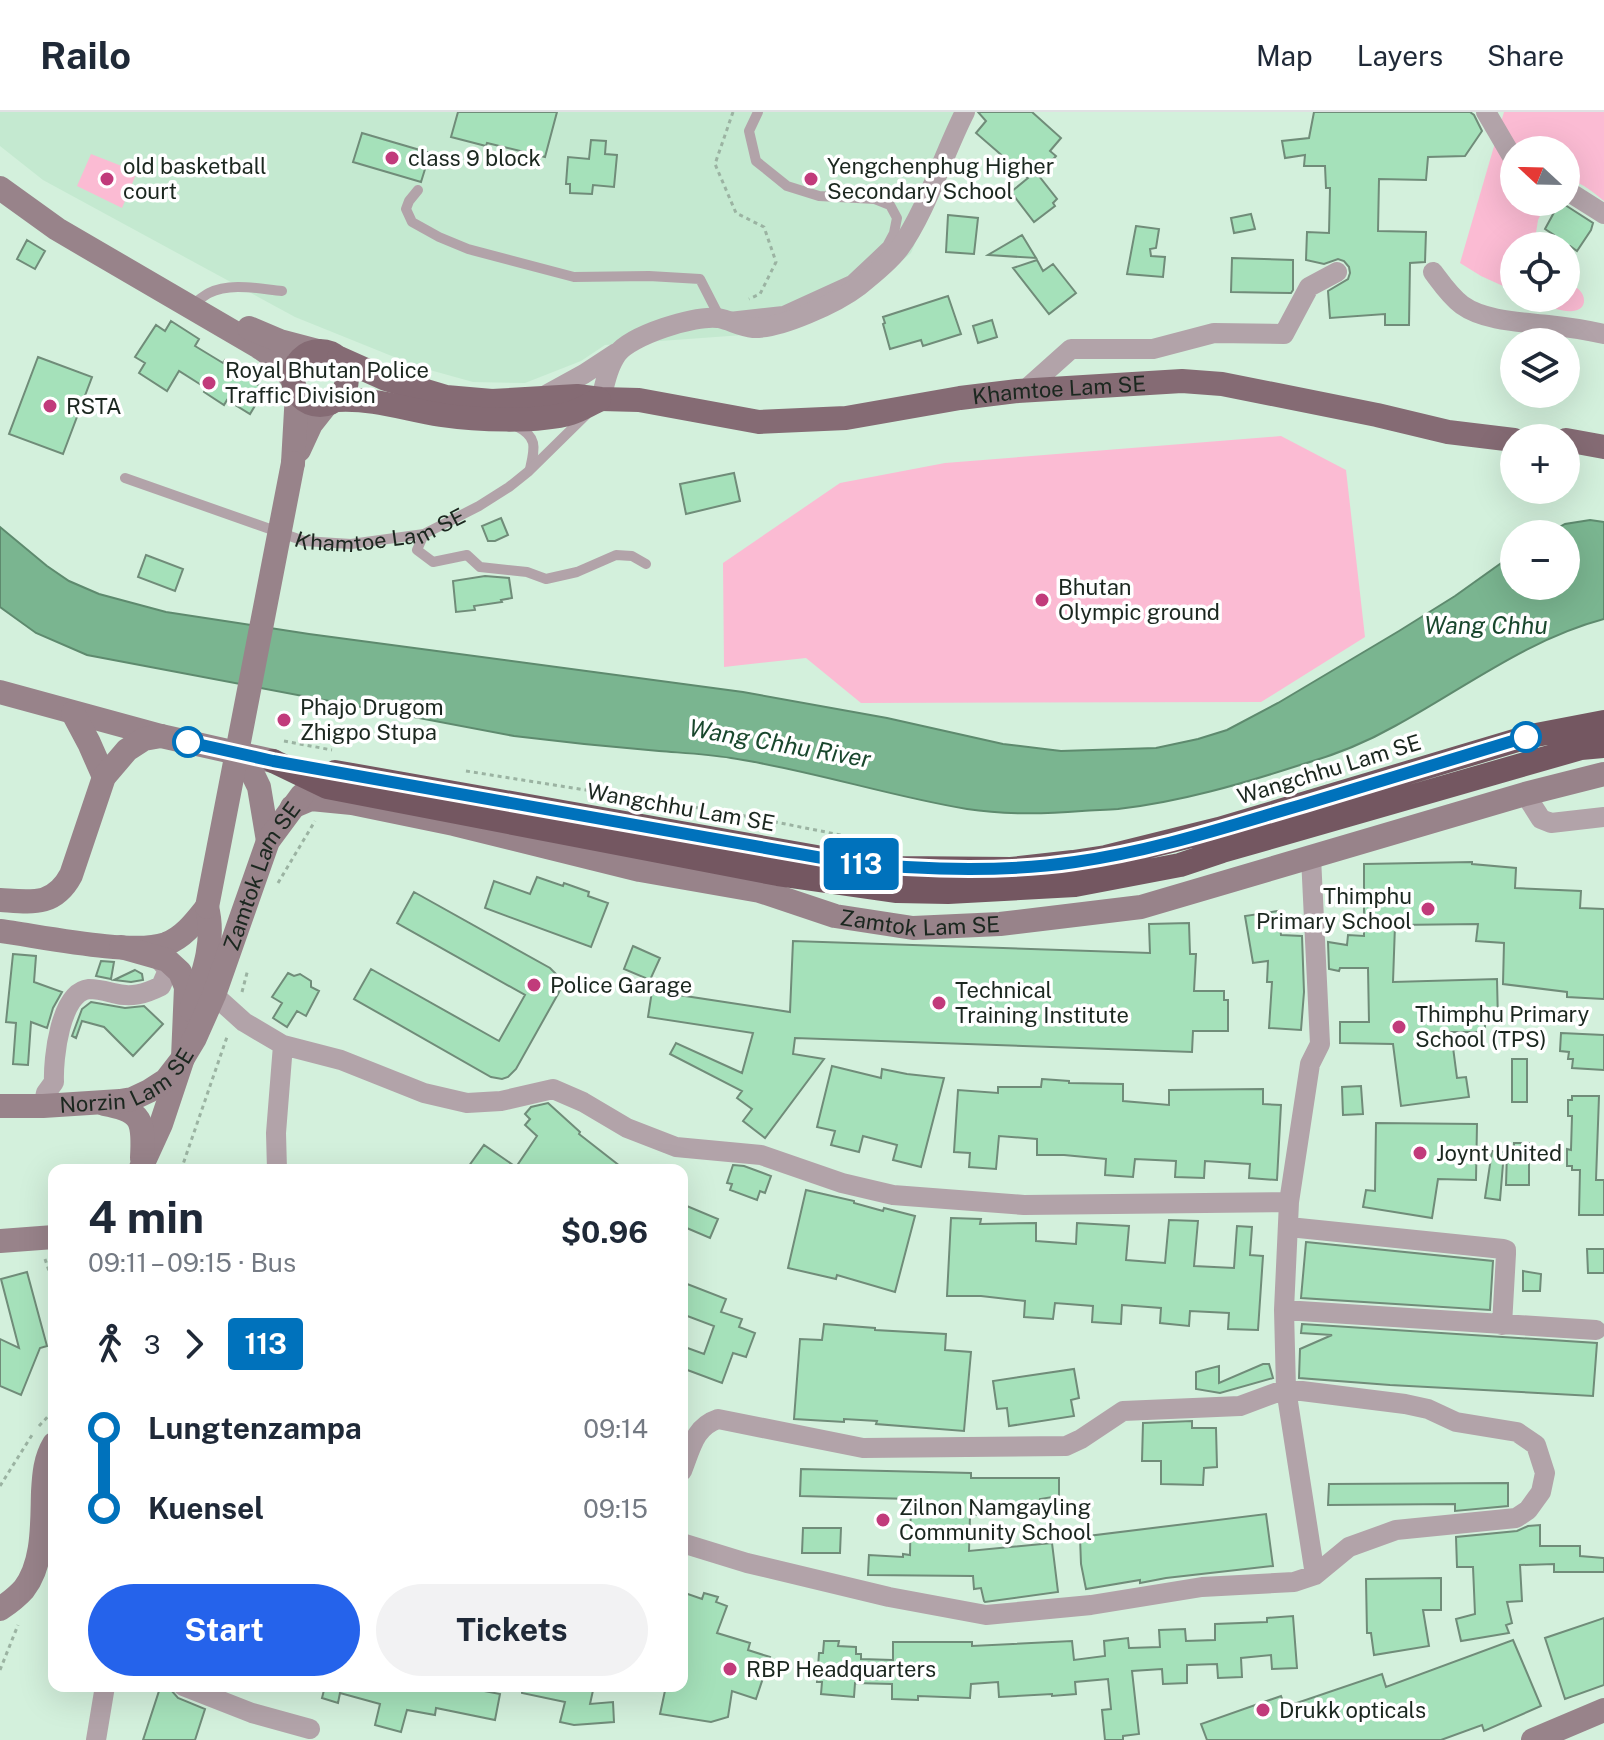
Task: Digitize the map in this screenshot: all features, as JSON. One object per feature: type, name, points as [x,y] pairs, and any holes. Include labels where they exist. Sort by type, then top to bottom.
[{"type":"highway","name":"Wangchhu Lam SE","points":[[274,750],[845,862],[898,868],[1011,869],[1141,850],[1531,736],[1604,722]]},
{"type":"highway","name":"Wangchhu Lam SE","points":[[274,750],[329,793],[778,874],[897,891],[948,892],[1075,885],[1180,865],[1566,753],[1604,746]]},
{"type":"main road","name":"Khamtoe Lam SE","points":[[0,188],[57,229],[275,358],[295,386]]},
{"type":"main road","name":"Khamtoe Lam SE","points":[[191,306],[212,311],[280,341],[328,354],[386,379],[446,397],[492,401],[577,396],[639,400],[759,422],[846,418],[960,398],[1024,391],[1182,381],[1222,384],[1448,432],[1500,438]]},
{"type":"main road","points":[[328,354],[344,364],[348,379],[343,395],[317,416],[293,463],[294,372],[303,357],[328,354]]},
{"type":"main road","points":[[295,386],[310,404],[332,403]]},
{"type":"main road","name":"Khamtoe Lam SE","points":[[332,403],[368,400],[442,415],[502,418],[554,417],[574,412],[601,399]]},
{"type":"main road","points":[[1580,443],[1604,447]]},
{"type":"main road","name":"Norzin Lam SE","points":[[185,1027],[209,951],[211,923],[207,907],[293,463]]},
{"type":"main road","points":[[0,692],[161,736],[243,754],[274,750]]},
{"type":"main road","points":[[73,713],[104,777]]},
{"type":"main road","points":[[0,900],[39,901],[57,894],[65,886],[104,777],[127,750],[144,739],[161,736]]},
{"type":"main road","points":[[243,754],[259,787],[268,841]]},
{"type":"main road","name":"Zamtok Lam SE","points":[[214,995],[268,841],[306,791],[315,788],[640,870],[760,891],[835,916],[913,928],[1000,924],[1141,907],[1525,794],[1604,774]]},
{"type":"main road","points":[[121,947],[167,944],[186,932],[207,907]]},
{"type":"main road","points":[[0,931],[121,947],[155,955],[174,965],[184,980],[183,1058],[161,1124],[143,1164]]},
{"type":"main road","name":"Norzin Lam SE","points":[[0,1106],[101,1103],[132,1099],[149,1091],[166,1080],[183,1058],[214,995]]},
{"type":"main road","points":[[101,1103],[126,1108],[142,1123],[141,1164]]},
{"type":"main road","points":[[0,1241],[46,1238]]},
{"type":"main road","points":[[0,1609],[24,1589],[35,1568],[48,1455]]},
{"type":"main road","points":[[1533,1740],[1604,1710]]},
{"type":"street","points":[[541,397],[657,329],[699,318],[720,318],[753,328],[771,326],[836,301],[857,287],[897,251],[910,231],[965,112]]},
{"type":"street","points":[[1486,112],[1500,136]]},
{"type":"street","points":[[1580,199],[1604,214]]},
{"type":"street","points":[[1024,391],[1071,349],[1153,349],[1214,333],[1284,334],[1309,287],[1337,272]]},
{"type":"street","points":[[1433,272],[1452,297],[1477,313],[1509,321],[1604,334]]},
{"type":"street","points":[[601,399],[610,366],[619,350]]},
{"type":"street","points":[[1525,794],[1541,819],[1551,823],[1604,817]]},
{"type":"street","points":[[1311,857],[1320,1044],[1310,1064],[1289,1202],[1284,1310],[1286,1389],[1315,1575]]},
{"type":"street","points":[[43,1106],[46,1093],[54,1082],[56,1048],[75,995],[86,989],[136,996],[161,986],[168,970],[155,955]]},
{"type":"street","points":[[214,995],[240,1017],[283,1045],[341,1060],[424,1093],[467,1103],[501,1101],[553,1089],[583,1102],[627,1128],[676,1147],[761,1155],[842,1183],[893,1195],[1024,1205],[1289,1202]]},
{"type":"street","points":[[277,1164],[276,1133],[283,1045]]},
{"type":"street","points":[[1289,1227],[1506,1250],[1502,1325]]},
{"type":"street","points":[[1284,1310],[1596,1330]]},
{"type":"street","points":[[688,1457],[700,1429],[707,1422],[718,1419],[863,1448],[1066,1446],[1123,1411],[1240,1406],[1286,1389],[1405,1404],[1428,1409],[1456,1422],[1517,1432],[1536,1445],[1545,1473],[1541,1492],[1528,1510],[1516,1518],[1396,1530],[1349,1547],[1315,1575],[1294,1582],[1202,1587],[1091,1605],[986,1615],[889,1597],[747,1563],[688,1545]]},
{"type":"street","points":[[96,1740],[104,1692]]},
{"type":"street","points":[[198,1692],[252,1713],[310,1729]]},
{"type":"lane","points":[[418,190],[406,209],[412,222],[468,249],[574,277],[700,279],[720,318],[783,311],[851,280],[887,246],[897,218],[890,205],[875,199],[819,196],[787,186],[756,161],[749,131],[758,112]]},
{"type":"lane","points":[[191,306],[219,290],[242,287],[282,291]]},
{"type":"lane","name":"Khamtoe Lam SE","points":[[125,478],[304,541],[351,544],[424,534],[509,487],[601,399]]},
{"type":"lane","points":[[502,418],[530,435],[534,442],[529,471]]},
{"type":"lane","points":[[424,534],[417,550],[433,562],[467,555],[480,567],[527,572],[546,579],[577,572],[616,555],[632,556],[646,564]]},
{"type":"path","points":[[733,112],[715,164],[736,213],[764,227],[776,262],[760,294]]},
{"type":"path","points":[[274,750],[330,750]]},
{"type":"path","points":[[453,769],[730,813],[875,842]]},
{"type":"path","points":[[279,881],[329,793]]},
{"type":"path","points":[[183,1164],[240,1017],[249,965]]},
{"type":"path","points":[[0,1486],[28,1440],[48,1417]]},
{"type":"shaded area","points":[[0,112],[969,112],[911,253],[853,301],[770,333],[605,345],[581,361],[525,383],[473,382],[419,367],[295,317],[43,180],[0,146]]},
{"type":"shaded area","points":[[1504,112],[1604,112],[1604,201],[1580,184],[1580,136],[1500,136],[1500,216],[1540,216],[1536,232],[1500,232],[1500,285],[1460,263]]},
{"type":"shaded area","name":"old basketball court","points":[[91,154],[137,172],[122,208],[77,186]]},
{"type":"shaded area","points":[[1580,291],[1584,302],[1580,309]]},
{"type":"shaded area","name":"Bhutan Olympic ground","points":[[1281,436],[1346,470],[1365,637],[1261,702],[861,703],[806,658],[724,667],[723,563],[840,483],[945,463]]},
{"type":"water","name":"Wang Chhu","points":[[1580,522],[1604,522],[1604,619],[1522,652],[1395,726],[1336,753],[1187,797],[1118,809],[1068,812],[1010,813],[967,809],[761,763],[514,736],[87,655],[36,633],[0,607],[0,527],[69,581],[99,594],[166,612],[743,692],[887,718],[1003,744],[1061,751],[1156,748],[1227,730],[1278,703],[1455,596],[1500,564],[1500,600],[1580,600]]},
{"type":"building","points":[[458,112],[557,112],[545,157],[451,137]]},
{"type":"building","points":[[978,112],[1032,112],[1061,138],[1050,151],[1056,156],[1039,176],[1057,199],[1053,203],[1055,206],[1034,222],[1011,192],[1028,178],[976,133],[986,121]]},
{"type":"building","points":[[1314,112],[1470,112],[1482,131],[1465,156],[1428,157],[1426,180],[1379,179],[1378,231],[1426,232],[1425,262],[1410,263],[1409,325],[1385,325],[1385,314],[1330,318],[1328,291],[1348,279],[1349,267],[1338,259],[1324,264],[1306,260],[1307,232],[1329,233],[1330,188],[1326,188],[1325,166],[1304,166],[1305,155],[1285,158],[1282,141],[1309,138]]},
{"type":"building","name":"class 9 block","points":[[362,133],[430,153],[421,182],[353,162]]},
{"type":"building","points":[[591,140],[606,141],[605,154],[617,155],[614,187],[593,185],[592,194],[570,193],[570,184],[566,184],[568,157],[589,159]]},
{"type":"building","points":[[1251,214],[1255,229],[1234,233],[1231,218]]},
{"type":"building","points":[[948,215],[978,218],[974,254],[946,252]]},
{"type":"building","points":[[1580,215],[1593,223],[1580,246],[1580,232],[1550,232],[1545,229],[1552,216]]},
{"type":"building","points":[[1136,226],[1159,229],[1156,248],[1150,249],[1151,256],[1165,257],[1163,277],[1127,274]]},
{"type":"building","points":[[1022,235],[1036,258],[988,255]]},
{"type":"building","points":[[27,240],[45,251],[35,269],[17,259]]},
{"type":"building","points":[[1232,258],[1293,260],[1293,290],[1291,293],[1231,292]]},
{"type":"building","points":[[1037,260],[1043,271],[1053,264],[1076,293],[1049,314],[1013,268]]},
{"type":"building","points":[[948,296],[961,334],[923,346],[921,340],[890,349],[883,317]]},
{"type":"building","points":[[992,320],[997,337],[978,343],[973,326]]},
{"type":"building","points":[[171,321],[199,339],[195,346],[243,371],[241,375],[265,389],[250,414],[227,400],[224,405],[204,392],[206,388],[179,371],[167,391],[139,373],[145,363],[135,357],[156,325],[165,331]]},
{"type":"building","name":"RSTA","points":[[38,357],[92,377],[63,454],[9,434]]},
{"type":"building","points":[[734,473],[740,501],[686,514],[680,484]]},
{"type":"building","points":[[501,518],[508,535],[488,541],[482,526]]},
{"type":"building","points":[[146,555],[183,569],[175,591],[138,577]]},
{"type":"building","points":[[485,576],[509,578],[512,598],[474,606],[475,610],[456,612],[453,581]]},
{"type":"building","points":[[1472,862],[1516,868],[1515,888],[1581,891],[1580,908],[1604,909],[1604,999],[1567,997],[1567,992],[1503,984],[1504,943],[1476,941],[1478,924],[1395,925],[1393,982],[1497,979],[1498,1023],[1485,1023],[1485,1032],[1451,1032],[1457,1078],[1466,1077],[1469,1097],[1401,1106],[1393,1044],[1340,1043],[1340,1022],[1369,1022],[1368,968],[1329,969],[1328,942],[1347,945],[1348,935],[1364,936],[1364,864]]},
{"type":"building","points":[[537,877],[589,892],[588,896],[608,903],[591,947],[485,908],[494,881],[530,894]]},
{"type":"building","name":"Police Garage","points":[[414,892],[550,968],[559,977],[561,988],[558,994],[516,1069],[508,1077],[491,1077],[354,999],[371,969],[499,1041],[525,995],[397,923]]},
{"type":"building","points":[[1278,911],[1281,935],[1302,936],[1304,992],[1301,1030],[1269,1028],[1272,982],[1267,982],[1268,961],[1253,963],[1245,916]]},
{"type":"building","points":[[1189,923],[1190,954],[1196,954],[1194,991],[1224,991],[1224,1000],[1228,1000],[1228,1031],[1193,1031],[1192,1052],[795,1038],[793,1054],[824,1059],[765,1138],[743,1121],[752,1109],[737,1098],[742,1091],[670,1054],[676,1043],[742,1073],[753,1033],[648,1017],[652,991],[790,1012],[793,941],[1150,953],[1149,924]]},
{"type":"building","points":[[633,946],[660,958],[650,980],[624,969]]},
{"type":"building","points":[[13,954],[36,956],[34,982],[62,992],[47,1028],[31,1022],[28,1065],[13,1064],[16,1023],[6,1022]]},
{"type":"building","points":[[101,961],[114,962],[111,979],[96,976]]},
{"type":"building","points":[[135,970],[142,974],[143,980],[114,980]]},
{"type":"building","points":[[288,973],[294,976],[300,974],[319,991],[306,1016],[297,1011],[287,1027],[273,1018],[282,1003],[272,997]]},
{"type":"building","points":[[91,1002],[125,1008],[144,1006],[163,1024],[133,1056],[104,1027],[82,1021],[76,1038],[72,1036],[82,1009]]},
{"type":"building","points":[[1561,1033],[1604,1035],[1604,1070],[1572,1068],[1573,1059],[1568,1059],[1569,1052],[1560,1051]]},
{"type":"building","points":[[1512,1059],[1527,1059],[1527,1102],[1512,1102]]},
{"type":"building","points":[[832,1066],[881,1078],[882,1069],[944,1078],[921,1167],[893,1160],[897,1145],[863,1136],[859,1152],[831,1145],[835,1131],[817,1127]]},
{"type":"building","points":[[1042,1079],[1123,1084],[1123,1101],[1169,1105],[1169,1090],[1263,1089],[1263,1104],[1281,1105],[1277,1180],[1249,1178],[1250,1164],[1205,1161],[1204,1178],[1175,1177],[1176,1161],[1135,1159],[1133,1177],[1105,1175],[1106,1159],[1037,1155],[1037,1139],[999,1136],[996,1169],[969,1167],[970,1153],[954,1152],[958,1090],[998,1093],[998,1087],[1041,1087]]},
{"type":"building","points":[[1361,1086],[1363,1114],[1343,1115],[1342,1087]]},
{"type":"building","points":[[1572,1096],[1599,1096],[1596,1180],[1604,1180],[1604,1215],[1579,1215],[1580,1170],[1567,1166],[1572,1116],[1568,1116],[1568,1100],[1572,1100]]},
{"type":"building","points":[[548,1103],[579,1134],[617,1164],[518,1164],[537,1136],[525,1125],[530,1119],[525,1114],[531,1107]]},
{"type":"building","points":[[1376,1123],[1477,1124],[1476,1180],[1438,1179],[1432,1218],[1363,1207],[1366,1190],[1375,1191]]},
{"type":"building","points":[[1514,1143],[1529,1143],[1529,1185],[1506,1185],[1507,1153],[1514,1153]]},
{"type":"building","points":[[484,1145],[512,1164],[470,1164]]},
{"type":"building","points":[[1492,1151],[1504,1152],[1500,1200],[1485,1198]]},
{"type":"building","points":[[733,1165],[771,1176],[765,1193],[760,1191],[757,1200],[730,1190],[732,1184],[727,1183]]},
{"type":"building","points":[[806,1190],[883,1211],[884,1208],[915,1216],[895,1292],[837,1275],[836,1279],[788,1268]]},
{"type":"building","points":[[688,1206],[718,1219],[710,1238],[688,1229]]},
{"type":"building","points":[[951,1218],[981,1219],[980,1224],[1036,1223],[1036,1241],[1076,1244],[1077,1223],[1129,1226],[1126,1260],[1165,1263],[1169,1220],[1198,1221],[1194,1266],[1234,1268],[1237,1226],[1252,1227],[1250,1255],[1263,1256],[1258,1330],[1228,1329],[1229,1313],[1190,1311],[1189,1326],[1160,1323],[1161,1308],[1122,1305],[1121,1324],[1092,1322],[1093,1306],[1055,1303],[1053,1319],[1024,1317],[1025,1301],[947,1296]]},
{"type":"building","points":[[1306,1242],[1493,1261],[1490,1310],[1301,1298]]},
{"type":"building","points":[[1587,1249],[1604,1249],[1604,1273],[1588,1273]]},
{"type":"building","points":[[1523,1271],[1541,1274],[1540,1291],[1523,1291]]},
{"type":"building","points":[[27,1272],[47,1346],[40,1348],[21,1395],[0,1386],[0,1339],[19,1348],[1,1279]]},
{"type":"building","points":[[688,1284],[726,1299],[721,1312],[742,1319],[739,1327],[755,1333],[746,1357],[733,1353],[722,1383],[688,1370],[688,1348],[704,1354],[714,1326],[688,1316]]},
{"type":"building","points":[[824,1324],[946,1334],[945,1350],[971,1352],[964,1431],[876,1424],[877,1421],[794,1419],[800,1339],[822,1340]]},
{"type":"building","points":[[1302,1324],[1597,1343],[1593,1396],[1299,1378],[1300,1349],[1332,1335],[1301,1333]]},
{"type":"building","points":[[1269,1364],[1273,1378],[1220,1393],[1196,1389],[1196,1372],[1219,1366],[1219,1383]]},
{"type":"building","points":[[1074,1369],[1079,1398],[1071,1400],[1074,1416],[1009,1426],[1007,1408],[997,1409],[993,1381]]},
{"type":"building","points":[[1192,1421],[1192,1428],[1216,1428],[1217,1467],[1204,1468],[1203,1485],[1161,1484],[1161,1461],[1142,1461],[1143,1423]]},
{"type":"building","points":[[801,1469],[971,1473],[971,1478],[1059,1478],[1059,1496],[1040,1499],[1040,1510],[977,1510],[976,1515],[970,1515],[969,1551],[1052,1543],[1058,1592],[985,1602],[981,1588],[974,1589],[973,1576],[868,1575],[869,1555],[910,1555],[911,1499],[800,1496]]},
{"type":"building","points":[[1508,1483],[1508,1506],[1455,1511],[1455,1504],[1328,1505],[1329,1484]]},
{"type":"building","points":[[1266,1514],[1273,1566],[1086,1589],[1080,1537]]},
{"type":"building","points":[[1540,1525],[1540,1546],[1580,1546],[1580,1556],[1604,1558],[1604,1572],[1554,1572],[1554,1564],[1520,1565],[1522,1601],[1507,1602],[1512,1623],[1506,1625],[1509,1633],[1461,1641],[1456,1619],[1475,1614],[1473,1567],[1457,1567],[1456,1537],[1517,1531]]},
{"type":"building","points":[[803,1528],[841,1528],[840,1553],[802,1553]]},
{"type":"building","points":[[1441,1578],[1441,1610],[1423,1610],[1429,1646],[1374,1655],[1371,1633],[1367,1633],[1366,1579]]},
{"type":"building","points":[[704,1593],[718,1597],[716,1602],[727,1606],[717,1633],[750,1643],[748,1650],[770,1657],[756,1699],[732,1691],[728,1717],[711,1722],[660,1714],[665,1692],[688,1692],[688,1594],[702,1599]]},
{"type":"building","points":[[1293,1616],[1297,1668],[1272,1669],[1271,1655],[1241,1658],[1242,1677],[1218,1678],[1217,1664],[1187,1665],[1187,1683],[1163,1684],[1162,1669],[1132,1671],[1139,1734],[1123,1736],[1123,1740],[1105,1740],[1102,1710],[1111,1709],[1108,1679],[1075,1682],[1076,1694],[999,1697],[998,1682],[971,1684],[970,1698],[918,1696],[918,1700],[892,1699],[892,1684],[855,1683],[854,1697],[821,1694],[822,1682],[817,1682],[819,1653],[823,1653],[824,1641],[839,1641],[838,1646],[856,1647],[856,1654],[861,1654],[861,1659],[893,1660],[893,1642],[972,1642],[972,1646],[1072,1641],[1074,1660],[1105,1656],[1104,1641],[1128,1638],[1129,1648],[1160,1647],[1159,1630],[1185,1629],[1186,1641],[1215,1640],[1215,1624],[1267,1622],[1267,1618]]},
{"type":"building","points":[[1604,1618],[1604,1685],[1565,1699],[1545,1638]]},
{"type":"building","points":[[1513,1640],[1541,1706],[1484,1731],[1482,1725],[1441,1740],[1207,1740],[1201,1724],[1281,1696],[1285,1707],[1382,1674],[1386,1687]]},
{"type":"building","points":[[159,1692],[173,1692],[178,1698],[205,1709],[195,1740],[143,1740]]},
{"type":"building","points":[[324,1692],[500,1694],[495,1720],[436,1708],[435,1715],[407,1710],[401,1732],[375,1725],[380,1704],[340,1693],[338,1703],[322,1698]]},
{"type":"building","points":[[593,1692],[590,1704],[613,1702],[614,1722],[574,1725],[560,1722],[565,1702],[522,1693]]},
{"type":"bus line","name":"113","points":[[188,742],[273,761],[845,862],[898,868],[1011,869],[1141,850],[1526,737]]},
{"type":"place","name":"class 9 block","points":[[392,158]]},
{"type":"place","name":"old basketball court","points":[[107,179]]},
{"type":"place","name":"Yengchenphug Higher Secondary School","points":[[811,179]]},
{"type":"place","name":"Royal Bhutan Police Traffic Division","points":[[209,383]]},
{"type":"place","name":"RSTA","points":[[50,406]]},
{"type":"place","name":"Bhutan Olympic ground","points":[[1042,600]]},
{"type":"place","name":"Phajo Drugom Zhigpo Stupa","points":[[284,720]]},
{"type":"place","name":"Thimphu Primary School","points":[[1428,909]]},
{"type":"place","name":"Police Garage","points":[[534,985]]},
{"type":"place","name":"Technical Training Institute","points":[[939,1003]]},
{"type":"place","name":"Thimphu Primary School (TPS)","points":[[1399,1027]]},
{"type":"place","name":"Joynt United","points":[[1420,1153]]},
{"type":"place","name":"Zilnon Namgayling Community School","points":[[883,1520]]},
{"type":"place","name":"RBP Headquarters","points":[[730,1669]]},
{"type":"place","name":"Drukk opticals","points":[[1263,1710]]},
{"type":"water label","name":"Wang Chhu River","points":[[780,743]]}]
